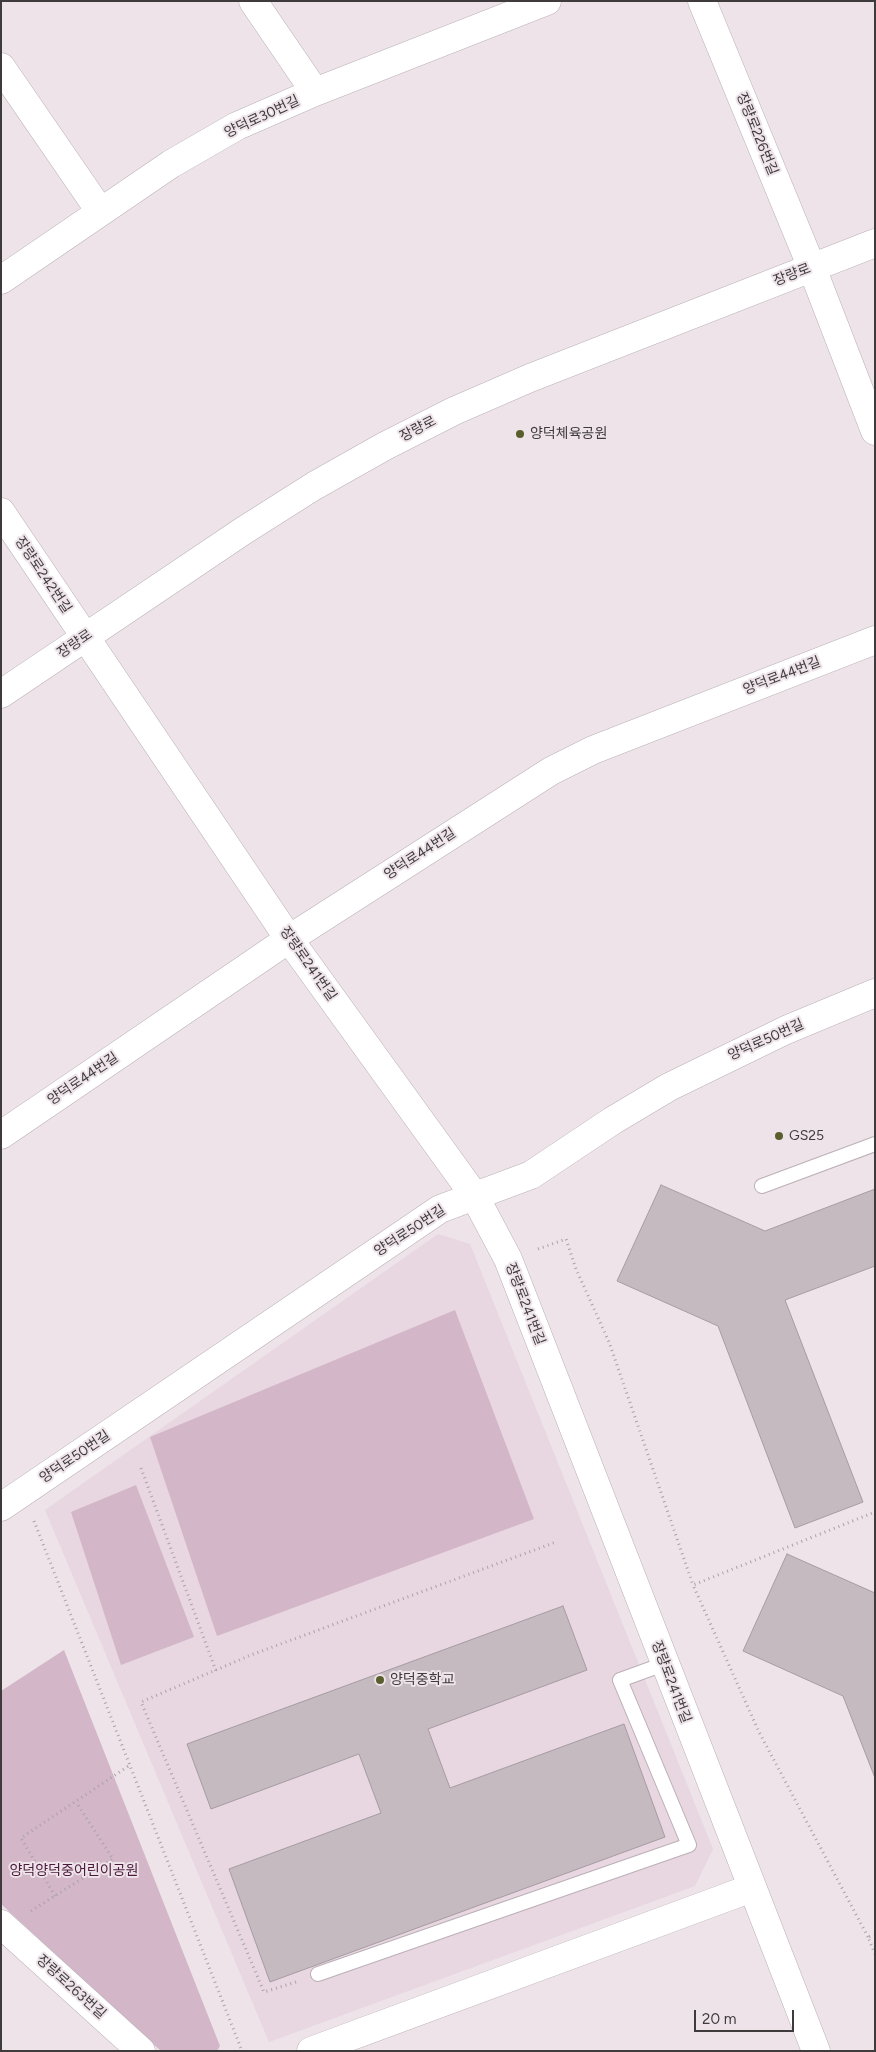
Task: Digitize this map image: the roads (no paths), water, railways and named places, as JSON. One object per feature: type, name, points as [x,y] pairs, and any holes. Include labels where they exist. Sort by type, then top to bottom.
[{"type":"street","points":[[253,1],[315,92]]},
{"type":"street","name":"양덕로30번길","points":[[1,280],[171,164],[237,126],[490,11],[547,1]]},
{"type":"street","name":"장량로226번길","points":[[702,1],[812,268],[875,431]]},
{"type":"street","points":[[1,67],[100,211]]},
{"type":"street","name":"장량로","points":[[1,694],[243,531],[306,491],[385,446],[530,378],[875,243]]},
{"type":"street","name":"장량로242번길","points":[[1,512],[86,637]]},
{"type":"street","name":"장량로241번길","points":[[86,637],[289,939],[474,1195],[508,1259],[816,2051]]},
{"type":"street","name":"양덕로44번길","points":[[1,1135],[289,939],[551,771],[593,750],[875,640]]},
{"type":"street","name":"양덕로50번길","points":[[12,1500],[440,1209],[531,1175],[612,1121],[669,1087],[733,1054],[875,993]]},
{"type":"street","points":[[311,2051],[752,1888]]},
{"type":"street","name":"장량로263번길","points":[[4,1926],[141,2051]]},
{"type":"lane","points":[[762,1186],[875,1144]]},
{"type":"lane","points":[[318,1974],[689,1844],[620,1680],[664,1664]]},
{"type":"place","name":"양덕체육공원","points":[[520,434]]},
{"type":"place","name":"GS25","points":[[779,1136]]},
{"type":"place","name":"양덕중학교","points":[[380,1680]]},
{"type":"park label","name":"양덕양덕중어린이공원","points":[[74,1871]]}]
